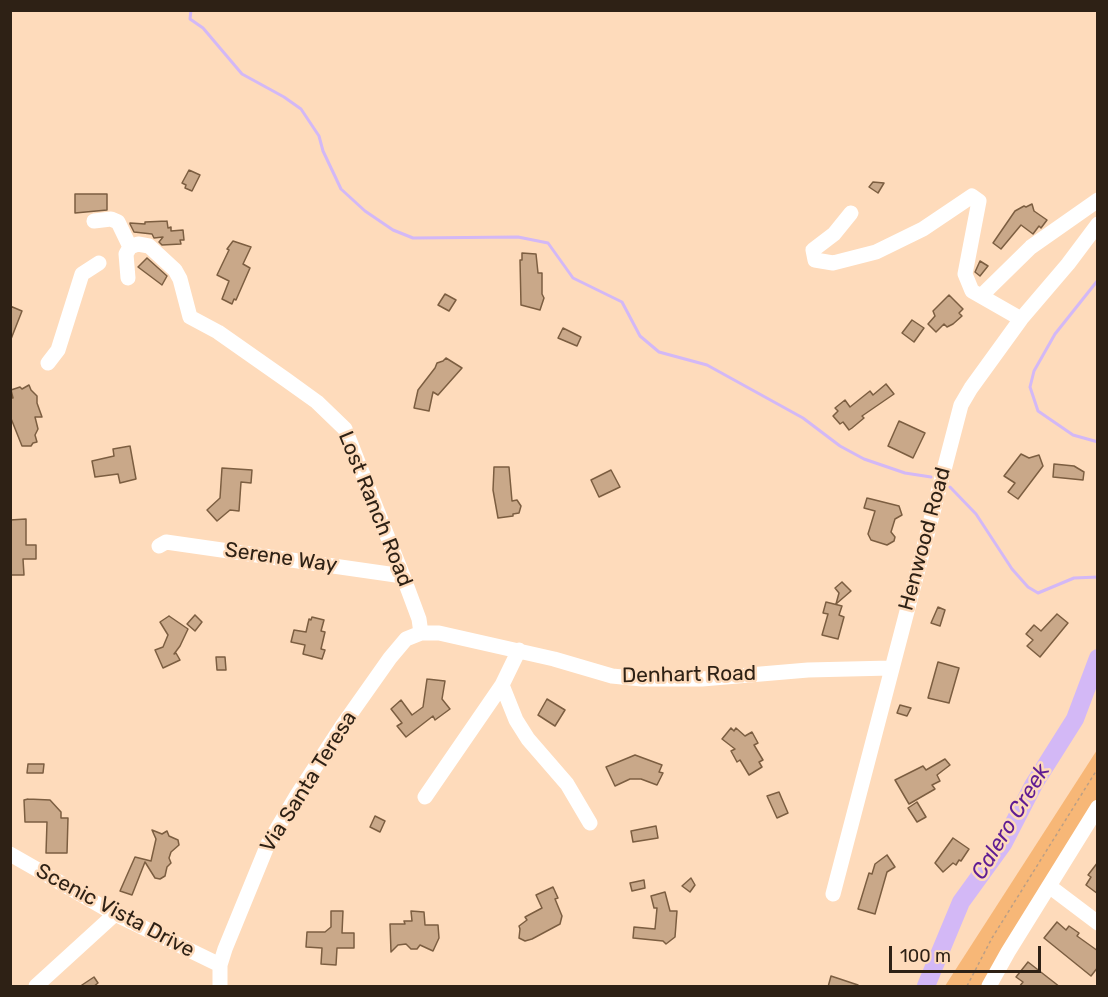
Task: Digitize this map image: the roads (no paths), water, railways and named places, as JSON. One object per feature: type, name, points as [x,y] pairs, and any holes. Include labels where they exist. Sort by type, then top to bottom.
[{"type":"street","points":[[851,213],[834,234],[813,250],[815,260],[833,263],[876,252],[923,229],[972,195],[980,201],[965,274],[972,291],[1022,320]]},
{"type":"street","points":[[981,296],[1031,247],[1098,200]]},
{"type":"street","points":[[94,221],[111,219],[118,222],[130,247],[126,254],[128,278]]},
{"type":"street","name":"Henwood Road","points":[[833,894],[961,405],[1022,320],[1098,224]]},
{"type":"street","name":"Lost Ranch Road","points":[[130,247],[138,244],[149,246],[175,270],[190,317],[218,332],[285,379],[316,402],[345,429],[403,576],[419,620],[421,633]]},
{"type":"street","points":[[48,363],[58,350],[82,274],[99,263]]},
{"type":"street","name":"Serene Way","points":[[159,546],[166,542],[403,576]]},
{"type":"street","name":"Denhart Road","points":[[421,633],[439,633],[519,650],[612,676],[642,680],[702,679],[808,670],[891,668]]},
{"type":"street","name":"Via Santa Teresa","points":[[220,987],[220,965],[268,844],[297,795],[390,658],[406,639],[421,633]]},
{"type":"street","points":[[425,797],[502,685],[519,650]]},
{"type":"street","points":[[502,685],[516,720],[528,739],[567,784],[590,823]]},
{"type":"street","points":[[989,987],[1008,952],[1098,807]]},
{"type":"street","name":"Scenic Vista Drive","points":[[10,854],[115,914],[220,965]]},
{"type":"street","points":[[1048,886],[1098,923]]},
{"type":"street","points":[[36,987],[115,914]]},
{"type":"waterway","points":[[191,10],[190,19],[203,28],[242,74],[301,109],[319,136],[323,151],[341,189],[365,211],[393,230],[413,238],[518,237],[548,243],[573,278],[622,302],[640,336],[659,352],[707,365],[803,418],[840,446],[864,459],[905,473],[931,477]]},
{"type":"waterway","points":[[1098,280],[1055,334],[1034,371],[1030,387],[1038,411],[1073,435],[1098,442]]},
{"type":"waterway","points":[[950,487],[976,514],[1012,569],[1028,587],[1038,593],[1074,578],[1098,577]]},
{"type":"waterway","name":"Calero Creek","points":[[926,986],[961,902],[1003,844],[1034,784],[1075,719],[1098,658]]}]
